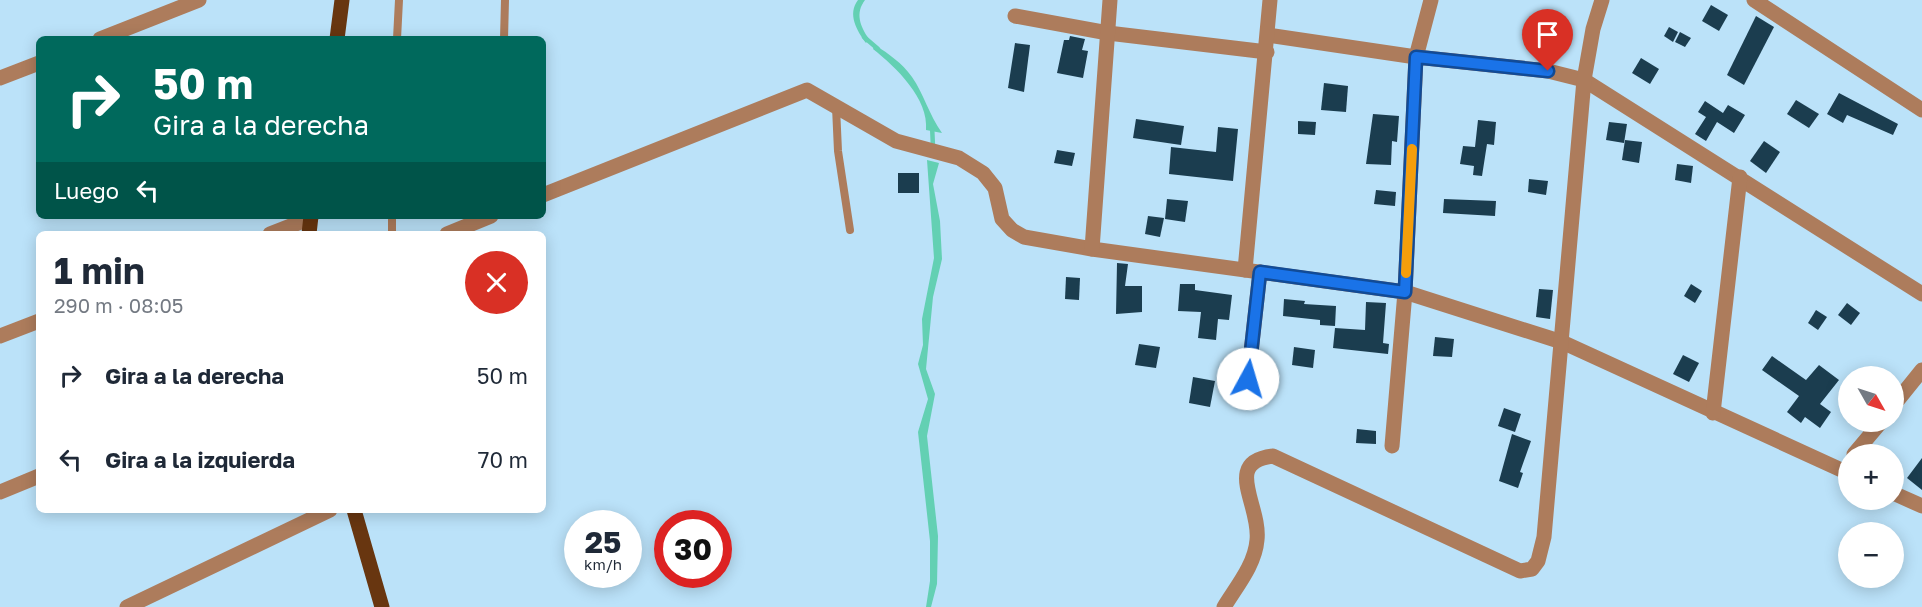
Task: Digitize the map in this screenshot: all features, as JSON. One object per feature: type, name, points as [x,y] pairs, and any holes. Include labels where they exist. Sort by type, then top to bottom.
[{"type":"main road","points":[[337,36],[342,0]]},
{"type":"main road","points":[[355,513],[382,607]]},
{"type":"street","points":[[108,36],[199,0]]},
{"type":"street","points":[[1092,249],[1110,0]]},
{"type":"street","points":[[1248,379],[1252,271],[1270,0]]},
{"type":"street","points":[[1392,446],[1405,292],[1416,57],[1431,0]]},
{"type":"street","points":[[1224,607],[1252,561],[1257,541],[1257,521],[1245,473],[1249,464],[1256,458],[1273,456],[1520,571],[1532,569],[1538,561],[1544,537],[1584,80],[1593,29],[1602,0]]},
{"type":"street","points":[[1754,0],[1922,110]]},
{"type":"street","points":[[1015,16],[1108,33],[1267,52]]},
{"type":"street","points":[[1269,35],[1416,57],[1548,71],[1584,80],[1922,294]]},
{"type":"street","points":[[0,78],[36,64]]},
{"type":"street","points":[[546,194],[807,90],[896,141],[953,156],[983,173],[995,188],[1002,219],[1012,230],[1024,237],[1092,249],[1405,292],[1562,342],[1713,413],[1838,465]]},
{"type":"street","points":[[1713,413],[1740,177]]},
{"type":"street","points":[[454,231],[484,219]]},
{"type":"street","points":[[281,231],[311,223]]},
{"type":"street","points":[[0,336],[36,322]]},
{"type":"street","points":[[1904,392],[1922,370]]},
{"type":"street","points":[[1862,444],[1873,432]]},
{"type":"street","points":[[0,492],[36,477]]},
{"type":"street","points":[[1904,498],[1922,506]]},
{"type":"street","points":[[127,607],[324,513]]},
{"type":"lane","points":[[397,36],[399,0]]},
{"type":"lane","points":[[504,36],[505,0]]},
{"type":"lane","points":[[836,106],[838,151],[850,230]]},
{"type":"shaded area","points":[[858,0],[865,0],[859,15],[869,39],[866,43],[853,17]]},
{"type":"shaded area","points":[[875,45],[895,59],[912,77],[942,133],[926,130],[926,118],[917,95],[901,74],[873,49]]},
{"type":"shaded area","points":[[927,160],[939,163],[933,184],[940,221],[942,259],[933,297],[926,369],[935,394],[927,436],[938,536],[937,584],[931,607],[926,607],[930,581],[930,541],[918,432],[928,399],[918,364],[923,345],[922,319],[934,258]]},
{"type":"building","points":[[1711,5],[1728,15],[1719,31],[1702,21]]},
{"type":"building","points":[[1756,16],[1774,27],[1744,85],[1727,75]]},
{"type":"building","points":[[1669,27],[1678,32],[1673,42],[1664,36]]},
{"type":"building","points":[[1680,32],[1691,38],[1685,47],[1675,42]]},
{"type":"building","points":[[1070,36],[1085,39],[1082,50],[1088,51],[1083,78],[1057,73],[1064,40],[1069,40]]},
{"type":"building","points":[[1015,43],[1030,45],[1024,92],[1008,88]]},
{"type":"building","points":[[1641,58],[1659,69],[1650,84],[1632,73]]},
{"type":"building","points":[[1324,83],[1348,86],[1346,112],[1321,110]]},
{"type":"building","points":[[1839,93],[1898,124],[1893,135],[1847,115],[1843,123],[1827,114]]},
{"type":"building","points":[[1796,100],[1819,114],[1809,128],[1787,114]]},
{"type":"building","points":[[1705,101],[1723,113],[1728,105],[1745,115],[1734,133],[1717,122],[1706,141],[1695,134],[1706,117],[1698,112]]},
{"type":"building","points":[[1373,114],[1399,116],[1397,142],[1392,141],[1391,165],[1366,164]]},
{"type":"building","points":[[1136,119],[1184,126],[1181,145],[1133,138]]},
{"type":"building","points":[[1478,120],[1496,122],[1494,145],[1487,144],[1482,176],[1473,175],[1474,166],[1460,164],[1463,146],[1475,147]]},
{"type":"building","points":[[1298,121],[1316,122],[1315,135],[1298,134]]},
{"type":"building","points":[[1609,122],[1627,124],[1624,143],[1606,140]]},
{"type":"building","points":[[1218,127],[1238,129],[1233,181],[1169,174],[1171,147],[1216,152]]},
{"type":"building","points":[[1625,140],[1642,142],[1639,163],[1622,160]]},
{"type":"building","points":[[1764,141],[1780,152],[1766,173],[1750,161]]},
{"type":"building","points":[[1057,150],[1075,153],[1072,166],[1054,163]]},
{"type":"building","points":[[1677,164],[1693,166],[1691,183],[1675,180]]},
{"type":"building","points":[[898,173],[919,173],[919,193],[898,193]]},
{"type":"building","points":[[1529,179],[1548,181],[1546,195],[1528,192]]},
{"type":"building","points":[[1376,190],[1396,192],[1395,206],[1374,204]]},
{"type":"building","points":[[1167,199],[1188,201],[1185,222],[1165,219]]},
{"type":"building","points":[[1444,199],[1496,201],[1495,216],[1443,213]]},
{"type":"building","points":[[1148,216],[1164,218],[1160,237],[1145,234]]},
{"type":"building","points":[[1117,263],[1128,264],[1125,286],[1142,286],[1142,312],[1116,314]]},
{"type":"building","points":[[1066,277],[1080,278],[1079,300],[1065,299]]},
{"type":"building","points":[[1180,284],[1195,284],[1195,290],[1232,295],[1229,320],[1218,319],[1216,340],[1198,338],[1201,312],[1178,311]]},
{"type":"building","points":[[1691,284],[1702,291],[1695,303],[1684,296]]},
{"type":"building","points":[[1539,289],[1553,290],[1550,319],[1536,317]]},
{"type":"building","points":[[1284,299],[1305,301],[1304,304],[1336,306],[1335,326],[1320,325],[1320,320],[1283,316]]},
{"type":"building","points":[[1366,302],[1386,303],[1383,343],[1389,344],[1388,354],[1333,348],[1335,328],[1365,330]]},
{"type":"building","points":[[1847,303],[1860,313],[1851,325],[1838,315]]},
{"type":"building","points":[[1816,310],[1827,317],[1818,330],[1808,323]]},
{"type":"building","points":[[1435,337],[1454,339],[1452,357],[1433,356]]},
{"type":"building","points":[[1139,344],[1160,347],[1156,368],[1135,365]]},
{"type":"building","points":[[1294,347],[1315,350],[1313,368],[1292,365]]},
{"type":"building","points":[[1683,355],[1699,363],[1689,382],[1673,374]]},
{"type":"building","points":[[1772,356],[1806,380],[1819,365],[1838,379],[1820,404],[1831,412],[1820,428],[1805,417],[1801,423],[1787,412],[1799,396],[1762,370]]},
{"type":"building","points":[[1193,377],[1215,381],[1210,407],[1189,403]]},
{"type":"building","points":[[1504,408],[1521,414],[1515,432],[1498,426]]},
{"type":"building","points":[[1357,429],[1376,431],[1376,444],[1356,443]]},
{"type":"building","points":[[1512,434],[1531,441],[1520,472],[1523,473],[1518,488],[1499,481]]},
{"type":"building","points":[[1922,458],[1922,490],[1907,478]]},
{"type":"waterway","points":[[864,37],[878,49]]},
{"type":"waterway","points":[[932,125],[933,147]]},
{"type":"slow traffic","points":[[1406,273],[1412,149]]},
{"type":"route","points":[[1248,379],[1260,272],[1405,292],[1416,57],[1548,71]]}]
